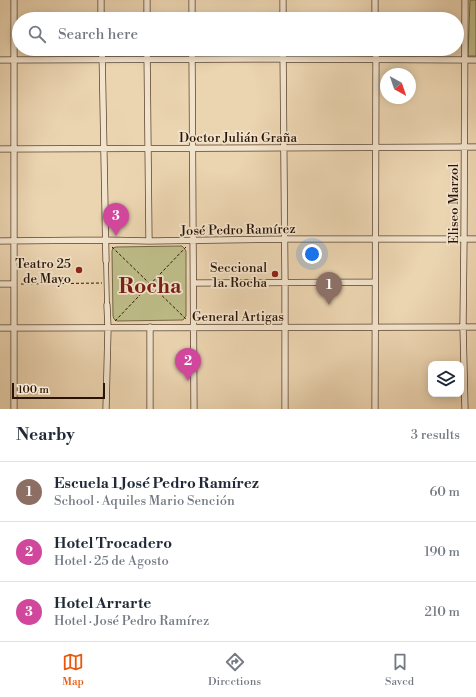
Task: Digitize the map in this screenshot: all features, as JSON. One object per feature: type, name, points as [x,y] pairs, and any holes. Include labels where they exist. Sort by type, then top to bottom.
[{"type":"street","points":[[14,0],[14,12]]},
{"type":"street","points":[[101,0],[102,12]]},
{"type":"street","points":[[147,0],[147,12]]},
{"type":"street","points":[[192,0],[192,12]]},
{"type":"street","points":[[283,0],[283,12]]},
{"type":"street","points":[[375,0],[375,12]]},
{"type":"street","name":"Eliseo Marzol","points":[[465,0],[463,326],[465,409]]},
{"type":"street","points":[[14,56],[14,409]]},
{"type":"street","points":[[193,56],[195,327],[194,409]]},
{"type":"street","points":[[375,409],[376,56]]},
{"type":"street","points":[[102,59],[108,328],[106,409]]},
{"type":"street","points":[[147,59],[149,241]]},
{"type":"street","points":[[283,59],[285,409]]},
{"type":"street","points":[[0,60],[476,60]]},
{"type":"street","name":"Doctor Julián Graña","points":[[0,149],[476,148]]},
{"type":"street","name":"José Pedro Ramírez","points":[[0,240],[149,241],[476,239]]},
{"type":"street","points":[[194,283],[375,282]]},
{"type":"street","points":[[0,284],[14,284]]},
{"type":"street","points":[[150,327],[150,409]]},
{"type":"street","name":"General Artigas","points":[[0,328],[476,327]]},
{"type":"path","points":[[105,240],[195,327]]},
{"type":"path","points":[[108,328],[194,240]]},
{"type":"path","points":[[14,284],[106,283]]},
{"type":"shaded area","points":[[470,0],[476,0],[476,56],[468,56]]},
{"type":"shaded area","points":[[182,246],[186,251],[186,316],[183,320],[117,321],[114,319],[113,248]]},
{"type":"place","name":"Hotel Arrarte","points":[[116,236]]},
{"type":"place","name":"Teatro 25 de Mayo","points":[[79,270]]},
{"type":"place","name":"Seccional 1a. Rocha","points":[[275,274]]},
{"type":"place","name":"Escuela 1 José Pedro Ramírez","points":[[329,305]]},
{"type":"place","name":"Hotel Trocadero","points":[[188,381]]},
{"type":"district","name":"Rocha","points":[[150,286]]}]
